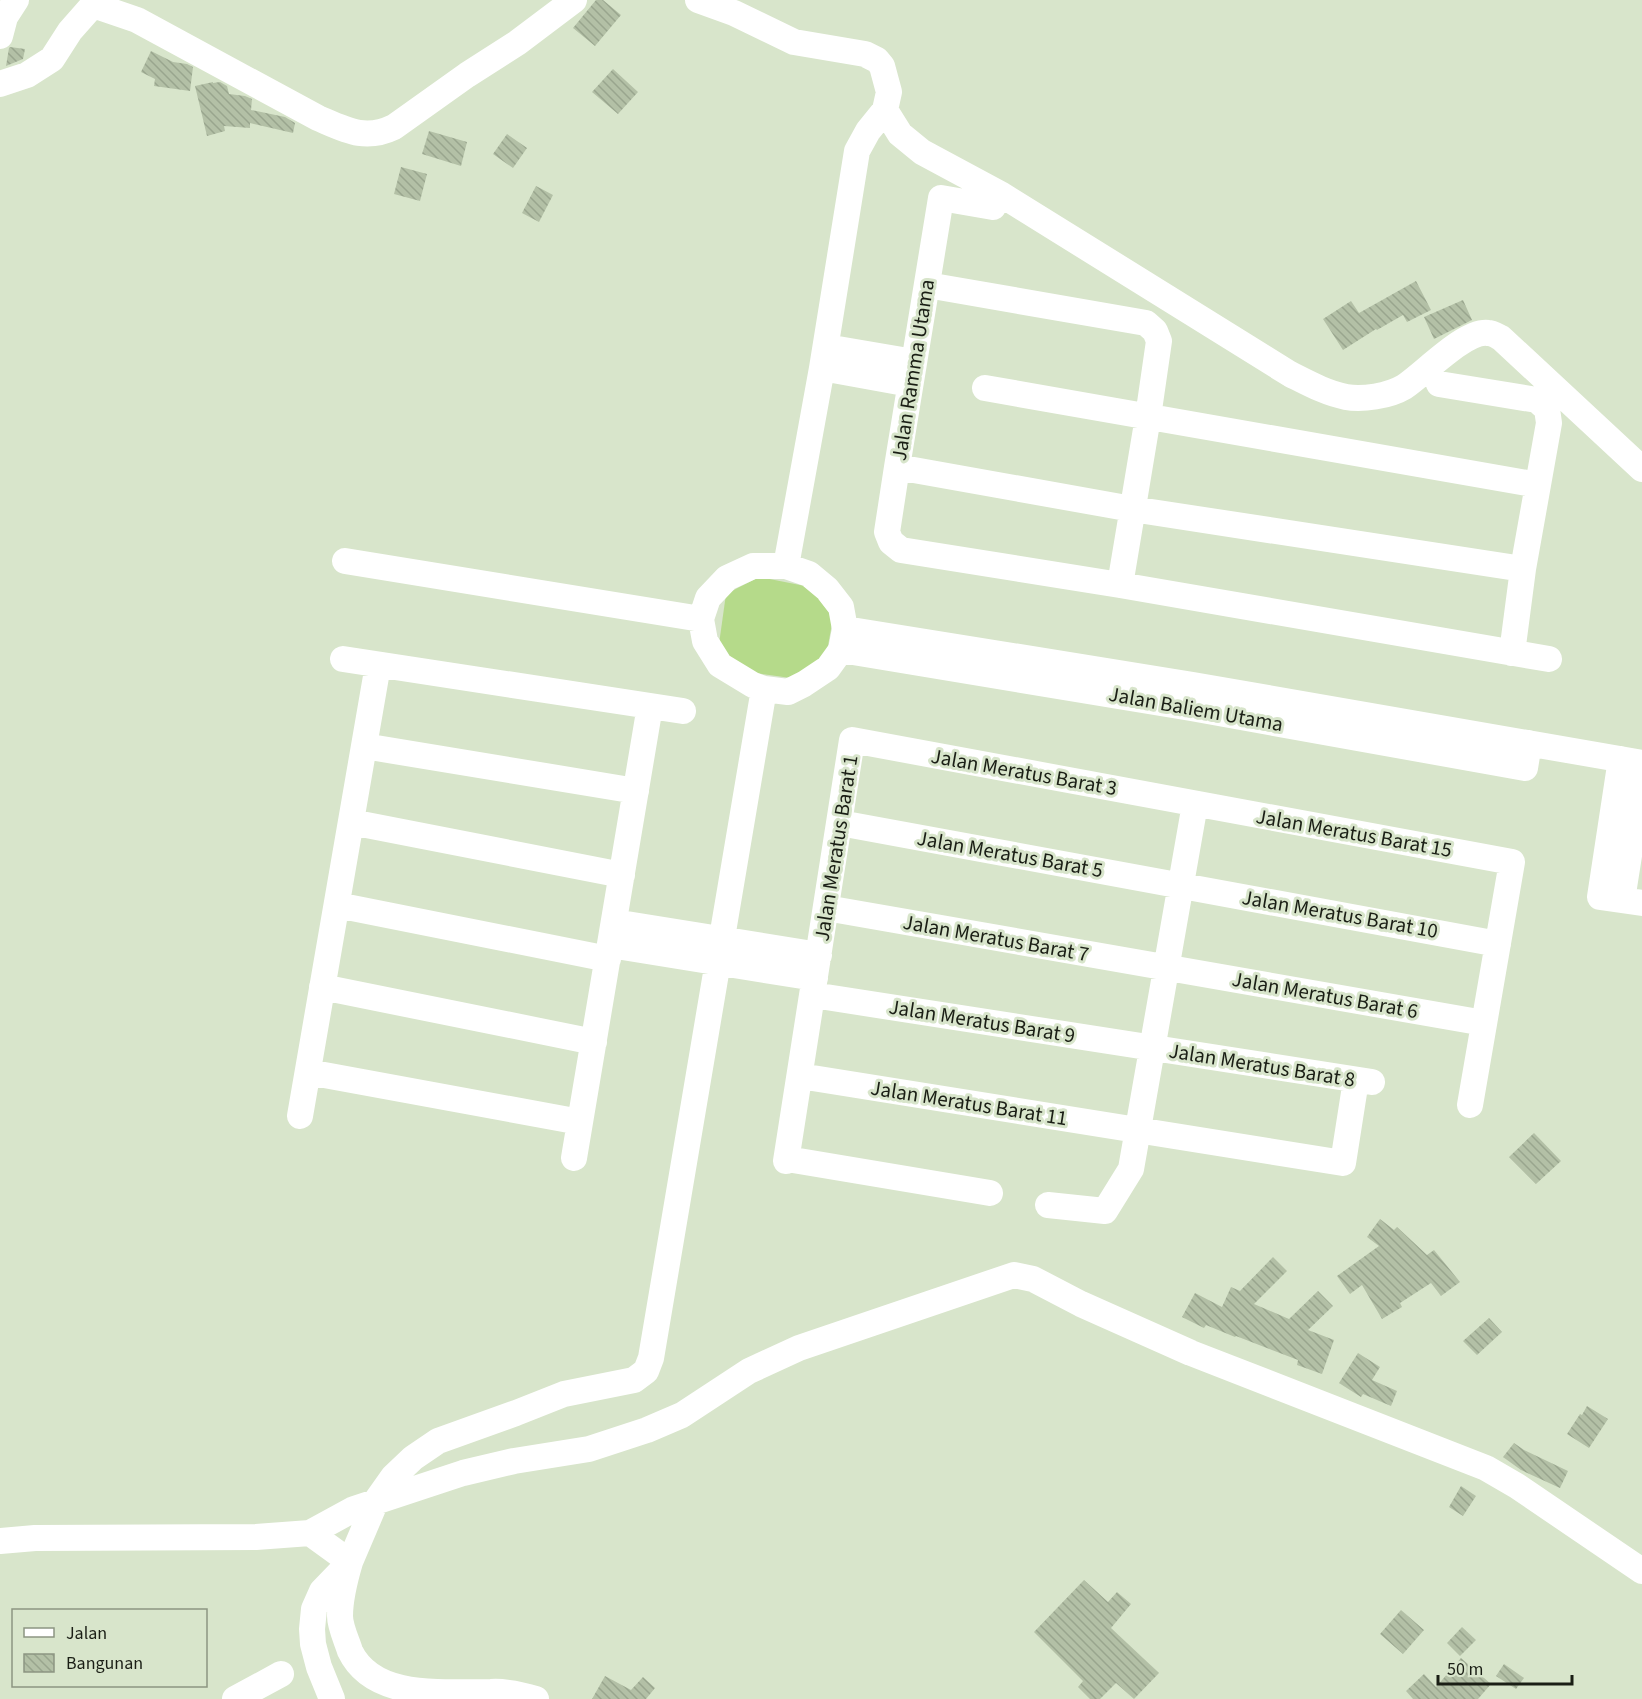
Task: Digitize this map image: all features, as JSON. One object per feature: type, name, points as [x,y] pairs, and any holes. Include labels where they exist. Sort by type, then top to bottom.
[{"type":"street","points":[[0,36],[5,17],[15,0]]},
{"type":"street","points":[[0,84],[27,75],[52,59],[89,3],[137,20],[318,118],[349,131],[368,135],[383,133],[517,43],[574,0]]},
{"type":"street","points":[[698,0],[734,13],[794,42],[857,53],[877,60],[882,66],[889,92],[885,110],[868,131],[857,151],[824,357],[786,566]]},
{"type":"street","points":[[885,110],[900,135],[922,152],[1002,195],[1290,374],[1321,389],[1347,398],[1391,393],[1404,387],[1472,336],[1490,333],[1501,338],[1642,469]]},
{"type":"street","name":"Jalan Ramma Utama","points":[[993,207],[941,198],[887,531],[891,542],[901,550],[1120,585]]},
{"type":"street","points":[[927,285],[1146,323],[1155,332],[1159,341],[1120,585],[1549,659]]},
{"type":"street","points":[[824,357],[912,373]]},
{"type":"street","points":[[1439,384],[1537,400],[1547,409],[1550,423],[1524,569],[1512,653]]},
{"type":"street","points":[[985,388],[1538,485]]},
{"type":"street","points":[[897,467],[1132,509],[1524,569]]},
{"type":"street","points":[[345,561],[702,619]]},
{"type":"street","points":[[753,566],[786,566],[809,574],[827,589],[842,607],[843,640],[828,668],[804,684],[788,692],[764,689],[720,665],[705,642],[702,619],[708,598],[727,578],[753,566]]},
{"type":"street","name":"Jalan Baliem Utama","points":[[843,640],[1191,708],[1525,768],[1529,743],[1635,765]]},
{"type":"street","points":[[343,660],[683,711]]},
{"type":"street","points":[[300,1116],[378,665]]},
{"type":"street","points":[[536,1699],[517,1694],[494,1692],[417,1697],[373,1684],[353,1659],[339,1618],[344,1583],[350,1562],[376,1501],[413,1458],[438,1441],[564,1394],[634,1380],[646,1371],[651,1358],[764,689]]},
{"type":"street","points":[[574,1158],[650,706]]},
{"type":"street","name":"Jalan Meratus Barat 3","points":[[852,740],[1195,804]]},
{"type":"street","name":"Jalan Meratus Barat 1","points":[[852,740],[787,1160],[990,1193]]},
{"type":"street","points":[[364,746],[636,791]]},
{"type":"street","points":[[1621,900],[1635,765]]},
{"type":"street","points":[[1048,1205],[1105,1211],[1131,1168],[1195,804]]},
{"type":"street","name":"Jalan Meratus Barat 15","points":[[1195,804],[1512,862],[1498,944]]},
{"type":"street","points":[[351,822],[622,875]]},
{"type":"street","name":"Jalan Meratus Barat 5","points":[[840,823],[1181,885]]},
{"type":"street","name":"Jalan Meratus Barat 10","points":[[1181,885],[1498,944]]},
{"type":"street","name":"Jalan Meratus Barat 9","points":[[337,905],[611,942],[720,951],[815,976],[1152,1048]]},
{"type":"street","name":"Jalan Meratus Barat 7","points":[[826,908],[1166,967]]},
{"type":"street","points":[[1470,1105],[1498,944]]},
{"type":"street","name":"Jalan Meratus Barat 6","points":[[1166,967],[1484,1023]]},
{"type":"street","points":[[322,987],[594,1042]]},
{"type":"street","name":"Jalan Meratus Barat 8","points":[[1152,1048],[1364,1081],[1343,1163]]},
{"type":"street","points":[[308,1072],[580,1122]]},
{"type":"street","name":"Jalan Meratus Barat 11","points":[[800,1076],[1343,1163]]},
{"type":"street","points":[[0,1541],[35,1538],[256,1537],[310,1533],[344,1513],[479,1469],[589,1449],[648,1430],[682,1415],[749,1371],[799,1348],[1014,1275],[1033,1279],[1081,1304],[1191,1353],[1486,1468],[1517,1486],[1642,1571]]},
{"type":"street","points":[[310,1533],[350,1562]]},
{"type":"street","points":[[332,1699],[319,1667],[313,1644],[314,1609],[322,1591],[350,1562]]},
{"type":"street","points":[[235,1699],[281,1674]]},
{"type":"green space","points":[[759,577],[810,587],[833,618],[826,657],[798,679],[741,671],[719,644],[726,594]]},
{"type":"building","points":[[596,0],[603,0],[621,15],[595,46],[573,28]]},
{"type":"building","points":[[9,48],[25,49],[23,59],[6,66]]},
{"type":"building","points":[[151,51],[173,62],[193,67],[190,91],[154,86],[155,79],[141,72]]},
{"type":"building","points":[[613,69],[638,92],[618,114],[592,92]]},
{"type":"building","points":[[220,82],[227,86],[229,94],[252,99],[251,110],[285,117],[295,123],[293,133],[250,123],[250,128],[224,126],[225,131],[207,136],[195,86]]},
{"type":"building","points":[[429,131],[467,142],[461,166],[422,154]]},
{"type":"building","points":[[507,134],[527,148],[513,168],[493,154]]},
{"type":"building","points":[[401,167],[427,174],[420,201],[394,194]]},
{"type":"building","points":[[536,186],[553,195],[539,222],[522,213]]},
{"type":"building","points":[[1416,281],[1431,310],[1407,322],[1403,315],[1343,350],[1323,319],[1351,301],[1359,313]]},
{"type":"building","points":[[1463,300],[1472,320],[1434,339],[1424,317]]},
{"type":"building","points":[[1534,1133],[1561,1161],[1536,1184],[1509,1157]]},
{"type":"building","points":[[1380,1219],[1394,1230],[1397,1227],[1427,1255],[1434,1250],[1460,1282],[1441,1296],[1431,1283],[1400,1303],[1402,1307],[1382,1319],[1362,1285],[1350,1294],[1337,1276],[1379,1246],[1367,1237]]},
{"type":"building","points":[[1273,1257],[1287,1271],[1254,1304],[1289,1319],[1318,1291],[1333,1306],[1308,1330],[1334,1340],[1322,1374],[1297,1365],[1298,1360],[1206,1325],[1204,1328],[1182,1317],[1195,1293],[1222,1307],[1231,1287],[1240,1291]]},
{"type":"building","points":[[1489,1318],[1502,1332],[1477,1355],[1463,1341]]},
{"type":"building","points":[[1358,1353],[1380,1367],[1372,1380],[1397,1391],[1391,1406],[1363,1394],[1361,1397],[1339,1383]]},
{"type":"building","points":[[1587,1406],[1608,1419],[1589,1448],[1567,1434]]},
{"type":"building","points":[[1514,1443],[1568,1471],[1560,1488],[1521,1470],[1503,1457]]},
{"type":"building","points":[[1461,1486],[1476,1496],[1463,1516],[1449,1507]]},
{"type":"building","points":[[1084,1580],[1108,1602],[1117,1592],[1131,1604],[1111,1628],[1159,1673],[1134,1699],[1116,1683],[1100,1699],[1090,1699],[1078,1687],[1083,1681],[1034,1632]]},
{"type":"building","points":[[1401,1610],[1424,1630],[1403,1654],[1380,1634]]},
{"type":"building","points":[[1462,1627],[1476,1640],[1460,1656],[1447,1643]]},
{"type":"building","points":[[1461,1658],[1491,1684],[1478,1699],[1413,1699],[1406,1691],[1424,1674],[1436,1687]]},
{"type":"building","points":[[1504,1664],[1524,1678],[1516,1689],[1496,1676]]},
{"type":"building","points":[[605,1676],[631,1690],[643,1677],[655,1688],[646,1699],[592,1699]]}]
